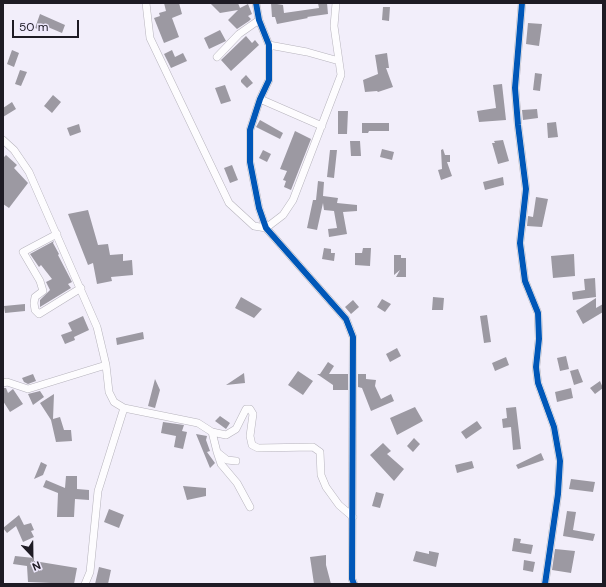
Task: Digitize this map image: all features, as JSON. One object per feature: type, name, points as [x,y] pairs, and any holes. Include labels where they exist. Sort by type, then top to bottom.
[{"type":"street","points":[[146,3],[150,38],[229,203],[254,226],[266,228],[283,215],[293,200],[340,75],[334,26],[336,3]]},
{"type":"street","points":[[256,3],[259,20],[269,45],[269,80],[260,99],[250,130],[250,162],[259,208],[266,228],[346,318],[353,337],[354,584]]},
{"type":"street","points":[[522,3],[515,88],[526,190],[520,243],[525,282],[538,313],[539,339],[536,367],[538,383],[554,427],[560,461],[558,494],[545,584]]},
{"type":"street","points":[[217,57],[239,34],[259,20]]},
{"type":"street","points":[[269,45],[307,52],[339,61]]},
{"type":"street","points":[[260,99],[322,126]]},
{"type":"street","points":[[3,140],[14,150],[29,172],[81,288],[97,327],[106,365],[109,392],[114,402],[124,408],[198,423],[212,432],[226,435],[236,429],[246,409],[250,409],[253,414],[250,436],[252,445],[258,448],[313,447],[320,452],[321,474],[326,487],[339,505],[353,517]]},
{"type":"street","points":[[57,234],[23,252],[40,281],[42,291],[36,297],[34,304],[35,310],[40,314],[81,288]]},
{"type":"street","points":[[3,383],[7,382],[28,389],[106,365]]},
{"type":"street","points":[[85,584],[90,572],[98,491],[124,408]]},
{"type":"street","points":[[212,432],[221,464],[237,483],[250,507]]},
{"type":"street","points":[[217,452],[227,460],[236,461]]},
{"type":"building","points":[[164,3],[179,3],[182,14],[172,18],[179,37],[164,43],[154,18],[160,16],[159,13],[166,11]]},
{"type":"building","points":[[210,3],[238,3],[240,8],[248,4],[252,14],[248,16],[251,19],[237,29],[228,20],[238,10],[220,13]]},
{"type":"building","points":[[271,3],[283,5],[284,13],[319,8],[318,3],[327,3],[328,14],[277,24],[275,17],[272,17]]},
{"type":"building","points":[[383,7],[390,7],[389,21],[382,20]]},
{"type":"building","points":[[40,14],[65,25],[62,33],[43,25],[41,30],[35,28]]},
{"type":"building","points":[[528,23],[542,24],[539,46],[526,44]]},
{"type":"building","points":[[220,30],[226,41],[209,49],[204,38]]},
{"type":"building","points":[[246,36],[252,43],[255,40],[259,45],[231,71],[221,60]]},
{"type":"building","points":[[12,50],[19,53],[14,67],[7,64]]},
{"type":"building","points":[[172,50],[175,57],[183,53],[187,61],[171,68],[164,54]]},
{"type":"building","points":[[387,53],[389,68],[386,68],[393,87],[378,92],[365,92],[363,80],[378,74],[375,55]]},
{"type":"building","points":[[20,70],[27,72],[21,86],[15,84]]},
{"type":"building","points":[[535,73],[542,74],[540,91],[533,90]]},
{"type":"building","points":[[246,75],[253,83],[247,88],[241,82]]},
{"type":"building","points":[[502,84],[506,120],[479,122],[477,111],[496,108],[493,85]]},
{"type":"building","points":[[225,85],[231,101],[221,104],[215,88]]},
{"type":"building","points":[[53,95],[61,102],[52,113],[44,106]]},
{"type":"building","points":[[12,102],[16,109],[3,117],[3,108]]},
{"type":"building","points":[[537,109],[538,118],[523,120],[522,110]]},
{"type":"building","points":[[338,111],[348,111],[347,134],[338,134]]},
{"type":"building","points":[[260,120],[283,133],[280,139],[256,127]]},
{"type":"building","points":[[556,122],[558,137],[548,138],[547,123]]},
{"type":"building","points":[[362,123],[389,123],[389,131],[369,131],[368,133],[362,133]]},
{"type":"building","points":[[79,124],[81,132],[70,136],[67,128]]},
{"type":"building","points":[[295,131],[311,139],[291,190],[284,187],[286,181],[283,180],[287,171],[280,169]]},
{"type":"building","points":[[503,140],[509,161],[498,164],[492,143],[495,143],[494,141]]},
{"type":"building","points":[[350,141],[360,141],[361,156],[351,156]]},
{"type":"building","points":[[382,149],[394,152],[392,160],[380,157]]},
{"type":"building","points":[[443,149],[445,155],[450,155],[450,162],[447,162],[452,176],[441,180],[438,170],[442,169],[441,150]]},
{"type":"building","points":[[263,150],[271,154],[267,162],[259,158]]},
{"type":"building","points":[[330,150],[337,150],[334,178],[327,177]]},
{"type":"building","points":[[6,155],[17,165],[14,168],[28,183],[9,208],[3,204],[3,158]]},
{"type":"building","points":[[232,165],[238,180],[230,183],[224,168]]},
{"type":"building","points":[[503,177],[504,185],[485,190],[483,182]]},
{"type":"building","points":[[318,181],[324,182],[323,196],[338,198],[337,203],[357,205],[357,211],[343,212],[347,234],[329,237],[328,229],[337,228],[334,211],[324,210],[323,203],[317,230],[307,228],[313,200],[316,200]]},
{"type":"building","points":[[536,197],[548,199],[542,227],[527,226],[528,216],[533,217]]},
{"type":"building","points":[[88,210],[98,245],[108,244],[110,255],[123,254],[123,261],[132,260],[133,275],[111,277],[112,281],[97,284],[93,263],[88,265],[68,214]]},
{"type":"building","points":[[54,241],[53,243],[59,254],[58,255],[72,282],[68,284],[71,288],[40,307],[40,300],[50,290],[46,282],[52,279],[41,265],[39,267],[30,254]]},
{"type":"building","points":[[324,248],[331,249],[331,253],[335,253],[334,261],[322,259]]},
{"type":"building","points":[[363,248],[371,248],[370,266],[355,265],[355,253],[362,253]]},
{"type":"building","points":[[574,254],[575,276],[553,278],[551,256]]},
{"type":"building","points":[[394,255],[401,255],[401,258],[406,258],[406,277],[396,277],[400,270],[394,275]]},
{"type":"building","points":[[595,278],[596,297],[573,300],[572,292],[585,290],[584,279]]},
{"type":"building","points":[[241,297],[262,309],[254,318],[235,308]]},
{"type":"building","points":[[433,297],[444,298],[443,310],[432,310]]},
{"type":"building","points":[[596,298],[596,308],[603,304],[603,312],[583,324],[576,311]]},
{"type":"building","points":[[382,299],[391,304],[385,312],[377,307]]},
{"type":"building","points":[[353,300],[359,307],[351,314],[345,307]]},
{"type":"building","points":[[25,304],[25,311],[5,313],[4,306]]},
{"type":"building","points":[[487,315],[491,342],[484,343],[480,316]]},
{"type":"building","points":[[83,316],[89,330],[74,337],[75,340],[65,344],[61,335],[72,331],[68,323]]},
{"type":"building","points":[[143,332],[144,339],[117,345],[116,338]]},
{"type":"building","points":[[397,348],[401,356],[390,362],[386,354]]},
{"type":"building","points":[[566,356],[569,369],[560,371],[557,358]]},
{"type":"building","points":[[506,357],[509,365],[495,371],[492,363]]},
{"type":"building","points":[[328,362],[334,366],[329,374],[348,374],[348,390],[333,390],[333,385],[317,374],[320,374]]},
{"type":"building","points":[[578,369],[583,382],[574,385],[570,371]]},
{"type":"building","points":[[298,371],[313,381],[303,395],[288,385]]},
{"type":"building","points":[[244,373],[245,383],[226,385]]},
{"type":"building","points":[[33,374],[36,381],[28,384],[24,382],[22,378]]},
{"type":"building","points":[[358,374],[366,374],[366,379],[376,380],[375,386],[381,399],[391,394],[394,401],[371,411],[362,388],[358,387]]},
{"type":"building","points":[[155,379],[160,390],[155,408],[148,406]]},
{"type":"building","points":[[600,381],[603,388],[595,394],[590,388]]},
{"type":"building","points":[[3,388],[6,388],[8,393],[13,389],[23,404],[10,412],[3,401]]},
{"type":"building","points":[[571,388],[573,398],[557,402],[555,392]]},
{"type":"building","points":[[40,391],[44,397],[33,405],[28,394]]},
{"type":"building","points":[[54,394],[53,419],[60,417],[64,430],[71,430],[72,441],[56,442],[51,420],[40,403]]},
{"type":"building","points":[[415,407],[423,421],[397,435],[390,418]]},
{"type":"building","points":[[516,407],[521,449],[513,450],[511,427],[503,428],[502,419],[507,418],[506,408]]},
{"type":"building","points":[[220,416],[230,423],[226,429],[215,421]]},
{"type":"building","points":[[477,421],[482,428],[466,439],[461,432]]},
{"type":"building","points":[[163,422],[184,425],[182,431],[187,432],[183,449],[174,447],[176,436],[161,433]]},
{"type":"building","points":[[196,434],[207,436],[206,440],[210,451],[207,452],[215,463],[210,468]]},
{"type":"building","points":[[414,438],[420,444],[413,452],[407,446]]},
{"type":"building","points":[[383,443],[391,451],[387,454],[404,469],[394,481],[370,455]]},
{"type":"building","points":[[541,453],[544,460],[518,469],[516,465]]},
{"type":"building","points":[[472,461],[474,468],[457,473],[455,465]]},
{"type":"building","points":[[41,462],[47,465],[43,475],[34,479]]},
{"type":"building","points":[[66,476],[77,476],[77,489],[89,490],[89,500],[75,499],[74,517],[57,517],[58,493],[43,487],[46,480],[65,488]]},
{"type":"building","points":[[571,479],[595,482],[593,492],[569,489]]},
{"type":"building","points":[[183,486],[206,488],[206,496],[187,500]]},
{"type":"building","points":[[376,492],[384,494],[380,508],[372,506]]},
{"type":"building","points":[[109,509],[124,515],[119,528],[104,522]]},
{"type":"building","points":[[567,511],[576,512],[573,530],[595,534],[593,541],[563,536]]},
{"type":"building","points":[[19,515],[24,525],[31,523],[34,530],[31,531],[34,537],[23,542],[16,526],[7,533],[3,528]]},
{"type":"building","points":[[514,538],[521,539],[520,543],[533,545],[531,554],[512,551]]},
{"type":"building","points":[[555,549],[575,551],[571,573],[552,570]]},
{"type":"building","points":[[416,551],[429,554],[429,551],[439,553],[436,567],[413,561]]},
{"type":"building","points":[[326,555],[326,565],[331,584],[314,584],[310,557]]},
{"type":"building","points":[[15,556],[34,558],[34,561],[77,568],[74,584],[28,582],[27,566],[13,564]]},
{"type":"building","points":[[524,560],[535,562],[533,572],[523,570]]},
{"type":"building","points":[[99,567],[111,570],[108,584],[95,584]]},
{"type":"cycle path","points":[[256,3],[259,20],[269,45],[269,80],[260,99],[250,130],[250,162],[259,208],[266,228],[346,319],[353,337],[352,579],[354,584]]},
{"type":"cycle path","points":[[522,3],[515,88],[526,189],[520,243],[525,281],[538,313],[539,339],[536,367],[538,383],[554,427],[560,461],[558,494],[545,584]]}]
